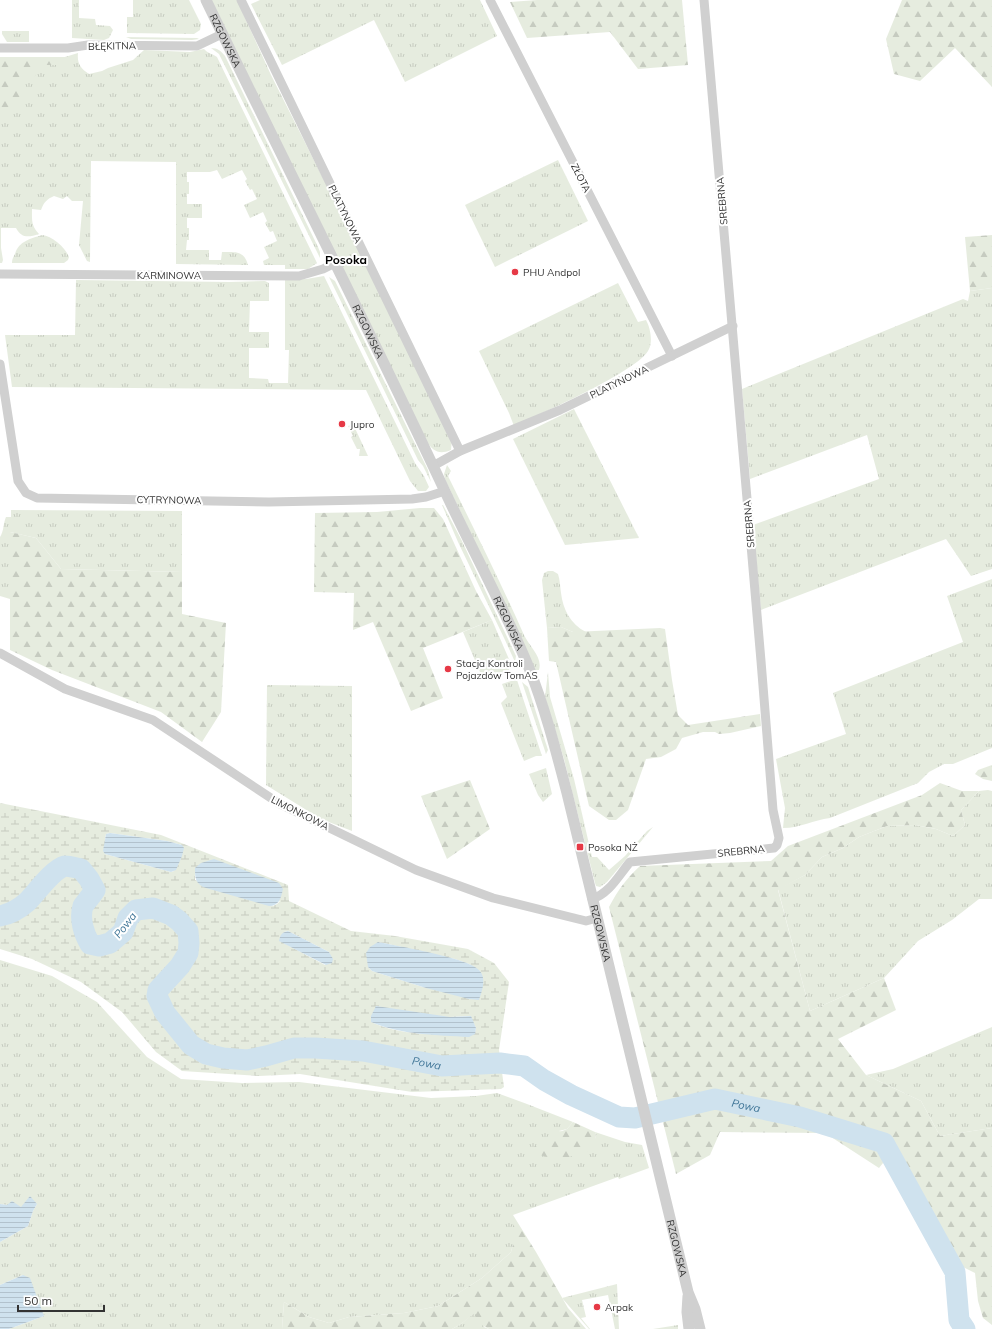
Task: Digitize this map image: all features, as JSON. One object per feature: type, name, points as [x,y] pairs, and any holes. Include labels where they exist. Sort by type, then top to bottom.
[{"type":"street","name":"RZGOWSKA","points":[[206,0],[499,602],[536,686],[558,757],[688,1292],[695,1309],[700,1329]]},
{"type":"street","name":"PLATYNOWA","points":[[241,0],[460,450]]},
{"type":"street","name":"ZŁOTA","points":[[490,0],[672,356]]},
{"type":"street","name":"SREBRNA","points":[[592,899],[599,897],[606,892],[630,862],[769,849],[774,848],[777,845],[779,838],[773,810],[733,326],[704,0]]},
{"type":"street","name":"BŁĘKITNA","points":[[0,48],[68,48],[88,45],[197,46],[222,34]]},
{"type":"street","name":"KARMINOWA","points":[[0,274],[299,276],[323,269],[335,263]]},
{"type":"street","name":"PLATYNOWA","points":[[433,466],[460,450],[560,410],[733,326]]},
{"type":"street","name":"CYTRYNOWA","points":[[0,364],[18,482],[26,493],[36,498],[277,502],[412,499],[426,498],[444,491]]},
{"type":"street","name":"LIMONKOWA","points":[[0,653],[66,689],[153,720],[280,804],[416,870],[493,898],[586,921],[597,918]]},
{"type":"street","name":"RZGOWSKA","points":[[688,1292],[687,1312],[689,1329]]},
{"type":"green space","points":[[72,0],[79,0],[79,18],[95,19],[96,25],[110,26],[113,30],[109,38],[104,40],[72,38]]},
{"type":"green space","points":[[133,0],[189,0],[201,24],[200,30],[194,34],[127,33],[127,17],[133,17]]},
{"type":"green space","points":[[211,0],[237,0],[271,75],[389,309],[452,439],[451,450],[440,452],[434,450],[427,442]]},
{"type":"green space","points":[[260,0],[480,0],[497,36],[405,82],[374,20],[282,65],[251,4]]},
{"type":"green space","points":[[537,0],[682,0],[688,65],[638,69],[610,32],[527,38],[510,2]]},
{"type":"green space","points":[[902,0],[992,0],[992,87],[955,48],[920,81],[894,74],[886,39]]},
{"type":"green space","points":[[2,31],[29,31],[29,42],[7,42],[2,34]]},
{"type":"green space","points":[[126,37],[197,38],[199,39],[131,39]]},
{"type":"green space","points":[[211,48],[219,50],[225,56],[318,247],[320,258],[219,54]]},
{"type":"green space","points":[[204,49],[217,57],[317,263],[308,269],[285,269],[285,265],[264,265],[263,261],[269,258],[264,247],[277,241],[273,231],[270,232],[265,223],[267,221],[263,212],[250,218],[244,205],[257,199],[252,189],[250,190],[245,181],[247,179],[242,170],[222,179],[217,170],[210,172],[187,172],[189,194],[187,194],[187,204],[202,204],[202,218],[187,218],[189,240],[187,240],[186,250],[209,250],[209,260],[221,260],[222,252],[238,253],[244,257],[248,265],[176,264],[176,162],[91,161],[90,262],[87,261],[79,245],[83,201],[72,201],[67,196],[63,199],[54,196],[46,201],[41,210],[32,209],[33,225],[39,234],[23,236],[16,228],[1,228],[1,248],[3,260],[2,263],[0,263],[0,57],[65,57],[78,53],[80,65],[83,70],[89,74],[133,60],[144,50],[190,52]]},
{"type":"green space","points":[[0,57],[65,57],[62,65],[38,65],[35,76],[23,80],[22,111],[0,109]]},
{"type":"green space","points":[[558,160],[588,221],[495,267],[465,205]]},
{"type":"green space","points":[[42,235],[50,237],[61,246],[69,257],[68,260],[64,263],[12,263],[19,246],[22,243]]},
{"type":"green space","points":[[992,235],[992,288],[970,291],[965,237]]},
{"type":"green space","points":[[324,276],[415,463],[424,476],[429,487],[426,491],[418,491],[410,481],[366,390],[12,387],[5,335],[75,335],[76,280],[265,281],[269,283],[269,301],[250,301],[249,332],[269,332],[269,348],[249,348],[249,378],[268,379],[269,383],[288,383],[289,350],[285,350],[285,280]]},
{"type":"green space","points":[[329,277],[335,281],[428,470],[431,482],[423,466],[418,460]]},
{"type":"green space","points":[[618,283],[638,322],[646,320],[651,338],[649,349],[642,358],[609,380],[514,426],[479,351]]},
{"type":"green space","points":[[992,288],[992,569],[971,576],[946,539],[761,610],[753,525],[879,479],[867,435],[750,479],[742,389],[963,299],[968,301],[970,291]]},
{"type":"green space","points":[[574,409],[639,538],[565,545],[513,439]]},
{"type":"green space","points":[[353,424],[368,456],[359,456],[360,449],[357,449],[351,437],[353,436],[348,426]]},
{"type":"green space","points":[[447,465],[451,471],[448,476],[524,635],[537,656],[540,665],[539,670],[535,670],[445,479],[444,474]]},
{"type":"green space","points":[[442,505],[461,539],[516,656],[515,662],[458,542]]},
{"type":"green space","points":[[434,508],[443,519],[476,591],[492,620],[423,648],[443,698],[411,711],[373,622],[353,630],[354,593],[314,592],[315,513],[377,512]]},
{"type":"green space","points":[[11,510],[182,511],[182,572],[61,569],[36,538],[10,532],[10,599],[0,596],[0,537],[6,517],[11,517]]},
{"type":"green space","points":[[10,532],[36,538],[61,569],[182,572],[182,614],[226,623],[221,712],[202,742],[161,712],[52,670],[10,650]]},
{"type":"green space","points":[[553,571],[558,574],[562,599],[568,616],[580,629],[586,632],[573,632],[561,627],[547,628],[542,580],[544,573]]},
{"type":"green space","points":[[992,579],[992,748],[953,764],[944,764],[929,772],[918,783],[830,818],[796,827],[783,828],[785,808],[776,759],[846,734],[833,693],[963,642],[947,596]]},
{"type":"green space","points":[[492,620],[512,666],[507,672],[489,678],[480,672],[463,632]]},
{"type":"green space","points":[[561,627],[573,632],[665,629],[678,715],[688,725],[760,714],[761,726],[730,733],[719,734],[715,732],[703,732],[682,738],[676,749],[661,757],[646,759],[628,810],[616,820],[609,820],[589,806],[556,662],[549,661],[547,628]]},
{"type":"green space","points":[[548,672],[550,697],[574,779],[592,857],[597,857],[609,870],[625,856],[647,831],[653,827],[607,882],[600,887],[596,886],[595,883],[564,759],[545,697]]},
{"type":"green space","points":[[517,680],[542,756],[536,756],[524,761],[501,703],[507,697],[502,684]]},
{"type":"green space","points":[[522,682],[528,687],[548,750],[546,754]]},
{"type":"green space","points":[[267,685],[352,686],[352,831],[321,819],[266,785]]},
{"type":"green space","points":[[992,765],[992,781],[983,779],[975,774],[978,770]]},
{"type":"green space","points":[[546,768],[552,794],[543,802],[538,795],[529,774]]},
{"type":"green space","points":[[470,780],[490,829],[447,859],[421,796]]},
{"type":"green space","points":[[940,783],[962,791],[979,791],[961,810],[965,825],[953,836],[936,829],[915,825],[887,826],[859,837],[843,848],[822,857],[805,875],[778,890],[810,1011],[884,978],[896,1010],[838,1039],[866,1075],[921,1101],[940,1136],[992,1128],[992,1325],[983,1318],[978,1301],[975,1273],[963,1267],[933,1220],[895,1148],[879,1168],[825,1133],[720,1132],[710,1155],[676,1174],[609,907],[623,885],[640,866],[771,861],[788,846],[922,795]]},
{"type":"green space","points":[[979,791],[992,791],[992,899],[979,899],[952,920],[918,941],[884,978],[810,1011],[778,889],[805,875],[822,857],[843,848],[859,837],[887,826],[915,825],[936,829],[953,836],[965,825],[961,810]]},
{"type":"green space","points":[[0,803],[161,835],[288,885],[289,901],[351,931],[395,936],[468,949],[494,963],[509,982],[499,1050],[504,1087],[501,1089],[412,1092],[300,1074],[259,1076],[182,1071],[156,1052],[122,1012],[81,982],[32,959],[0,949]],"holes":[[[110,833],[167,841],[182,845],[174,871],[171,872],[105,854],[106,834]],[[195,868],[280,901],[273,906],[195,880]],[[288,931],[329,952],[332,962],[325,965],[280,941],[284,932]],[[379,942],[455,959],[469,964],[480,971],[426,988],[372,971],[368,967]],[[470,1016],[476,1028],[475,1034],[422,1034],[383,1027],[371,1022]]]},
{"type":"green space","points":[[0,960],[52,976],[97,1002],[147,1057],[181,1079],[242,1083],[299,1082],[431,1098],[476,1096],[497,1093],[573,1122],[567,1129],[559,1131],[596,1139],[595,1132],[625,1142],[642,1145],[649,1168],[619,1179],[618,1177],[513,1215],[513,1244],[511,1252],[482,1278],[438,1306],[404,1313],[349,1317],[329,1323],[309,1317],[284,1302],[282,1329],[9,1329],[44,1316],[23,1275],[0,1285],[0,1242],[28,1226],[37,1204],[21,1207],[0,1204]]},
{"type":"green space","points":[[992,1027],[992,1128],[940,1136],[921,1101],[866,1075],[893,1069]]},
{"type":"green space","points":[[573,1122],[595,1132],[596,1139],[591,1150],[559,1160],[540,1155],[534,1147],[547,1137],[567,1129]]},
{"type":"green space","points":[[513,1215],[568,1308],[586,1329],[489,1329],[476,1322],[476,1312],[452,1329],[282,1329],[284,1302],[309,1317],[329,1323],[349,1317],[404,1313],[438,1306],[482,1278],[511,1252],[513,1244]]},
{"type":"green space","points":[[617,1284],[619,1329],[615,1329],[608,1295],[582,1300],[586,1317],[581,1318],[590,1329],[562,1298]]},
{"type":"green space","points":[[476,1311],[484,1327],[489,1329],[452,1329],[461,1324]]},
{"type":"green space","points":[[678,1325],[678,1329],[653,1329]]},
{"type":"water","points":[[110,833],[167,841],[182,845],[184,848],[176,870],[171,872],[105,854],[103,851],[106,834]]},
{"type":"water","points":[[214,859],[279,883],[283,889],[279,901],[275,905],[269,906],[200,885],[196,880],[195,868],[201,863]]},
{"type":"water","points":[[288,931],[329,952],[333,959],[332,963],[326,965],[279,941],[282,934]]},
{"type":"water","points":[[378,942],[448,957],[473,966],[479,970],[483,977],[483,985],[479,1000],[469,999],[426,988],[372,971],[368,967],[366,953],[370,947]]},
{"type":"water","points":[[376,1006],[450,1017],[471,1016],[476,1028],[475,1034],[469,1037],[432,1035],[394,1030],[371,1022],[371,1016]]},
{"type":"water","points":[[30,1196],[37,1204],[28,1226],[0,1242],[0,1204],[7,1205],[12,1201],[21,1207]]},
{"type":"water","points":[[23,1275],[30,1278],[44,1316],[9,1329],[0,1329],[0,1285]]},
{"type":"waterway","name":"Powa","points":[[0,916],[11,913],[24,905],[50,876],[65,866],[81,869],[95,890],[83,906],[82,911],[83,926],[90,944],[99,946],[110,943],[123,932],[128,918],[136,910],[153,908],[171,915],[188,931],[188,953],[180,966],[158,990],[157,996],[165,1013],[191,1045],[206,1054],[223,1058],[247,1060],[294,1048],[315,1048],[363,1051],[442,1066],[500,1063],[524,1066],[544,1080],[571,1095],[619,1117],[635,1118],[715,1099],[800,1117],[884,1143],[955,1272],[959,1320],[965,1329]]},
{"type":"place","name":"PHU Andpol","points":[[515,272]]},
{"type":"place","name":"Jupro","points":[[342,424]]},
{"type":"place","name":"Stacja Kontroli Pojazdów TomAS","points":[[448,669]]},
{"type":"place","name":"Posoka NŻ","points":[[580,847]]},
{"type":"place","name":"Arpak","points":[[597,1307]]},
{"type":"district","name":"Posoka","points":[[346,259]]}]
